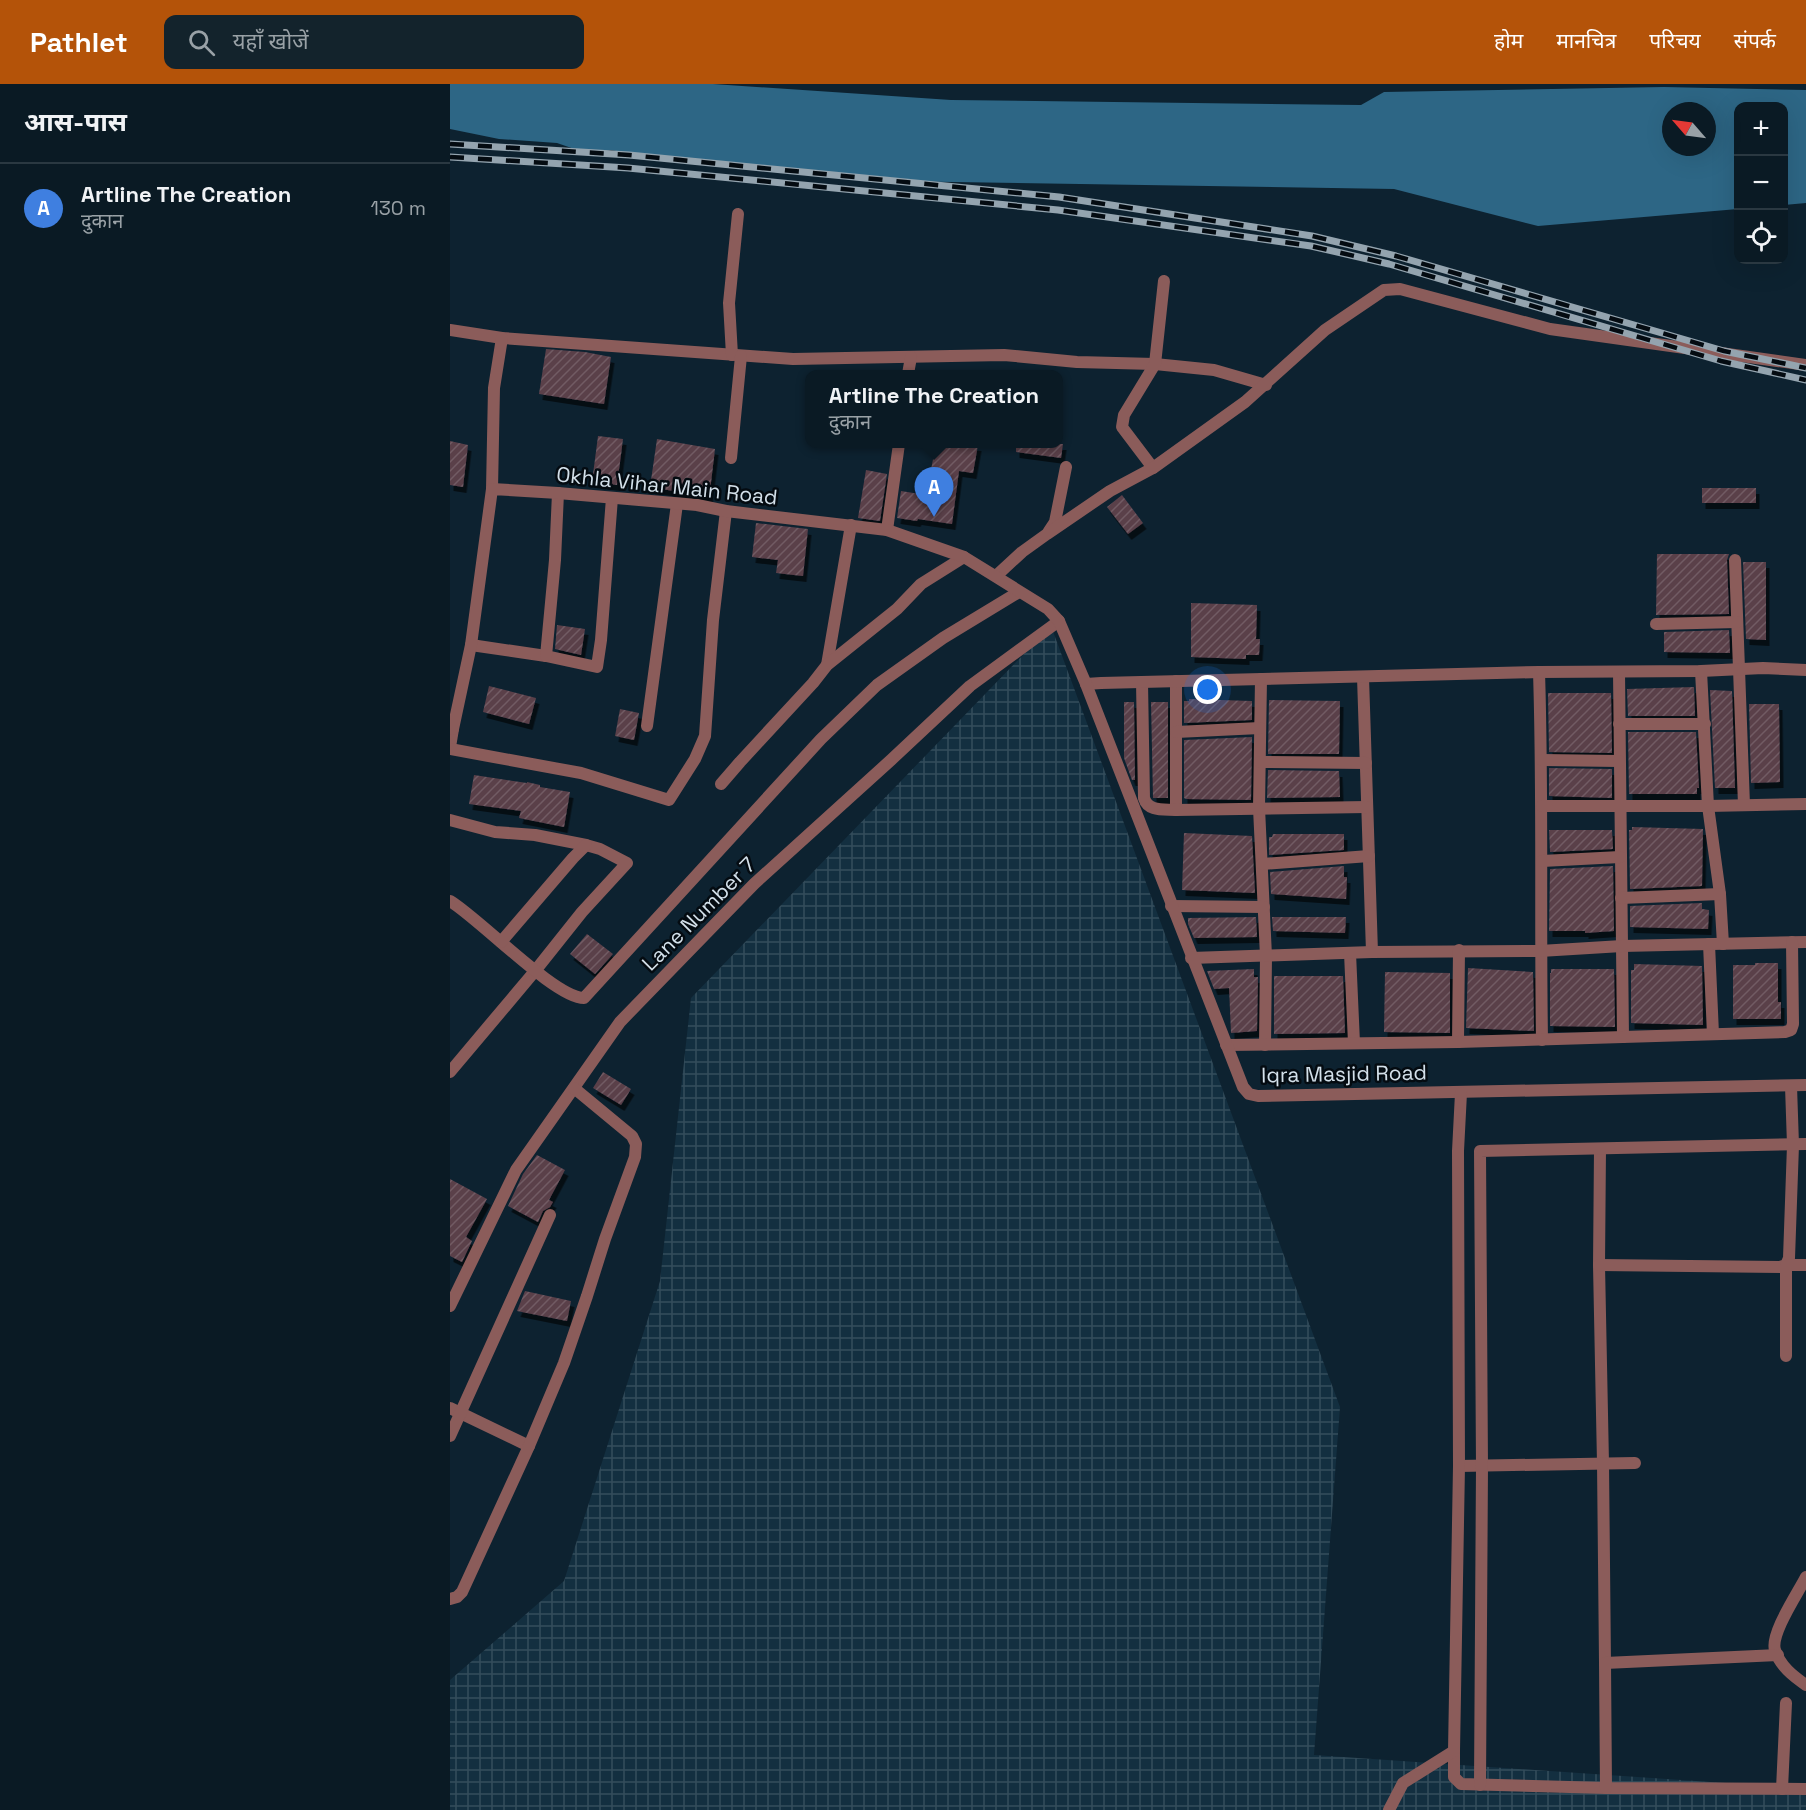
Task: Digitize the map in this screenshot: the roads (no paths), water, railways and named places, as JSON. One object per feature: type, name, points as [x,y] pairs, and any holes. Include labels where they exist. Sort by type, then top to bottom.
[{"type":"street","points":[[731,458],[737,355],[729,303],[738,214]]},
{"type":"street","points":[[1153,468],[1122,427],[1122,422],[1155,364],[1164,281]]},
{"type":"street","points":[[996,576],[1022,552],[1047,534],[1110,491],[1153,468],[1221,420],[1266,385],[1325,330],[1384,290],[1400,289],[1535,326],[1806,365]]},
{"type":"street","points":[[450,330],[502,338],[792,359],[1004,355],[1077,362],[1155,364],[1214,370],[1266,385]]},
{"type":"street","points":[[502,338],[494,388],[492,489],[471,645],[452,729],[450,748],[581,773],[669,800],[695,759],[705,735],[713,620],[726,511]]},
{"type":"street","points":[[909,370],[911,357]]},
{"type":"street","points":[[887,530],[898,448]]},
{"type":"street","points":[[1047,534],[1055,522],[1066,467]]},
{"type":"street","name":"Okhla Vihar Main Road","points":[[492,489],[697,505],[726,511],[887,530],[964,557],[1048,609],[1059,621]]},
{"type":"street","points":[[546,656],[555,560],[558,493]]},
{"type":"street","points":[[471,645],[546,656],[597,667],[613,508],[612,498]]},
{"type":"street","points":[[647,726],[677,504]]},
{"type":"street","points":[[827,665],[852,525]]},
{"type":"street","points":[[721,784],[827,665],[897,609],[921,584],[964,557]]},
{"type":"street","points":[[1735,560],[1744,805]]},
{"type":"street","points":[[452,906],[535,970],[577,998],[584,998],[821,739],[877,685],[943,638],[1019,592]]},
{"type":"street","name":"Iqra Masjid Road","points":[[1059,621],[1086,684],[1191,958],[1243,1087],[1249,1094],[1258,1096],[1461,1093],[1806,1085]]},
{"type":"street","name":"Lane Number 7","points":[[450,1306],[516,1170],[620,1022],[754,884],[970,686],[1059,621]]},
{"type":"street","points":[[1656,624],[1737,622]]},
{"type":"street","points":[[1086,684],[1539,672],[1806,670]]},
{"type":"street","points":[[1701,671],[1708,806],[1720,894],[1723,944]]},
{"type":"street","points":[[1539,672],[1542,760],[1540,951],[1542,1040]]},
{"type":"street","points":[[1619,672],[1623,1037]]},
{"type":"street","points":[[1363,677],[1372,952]]},
{"type":"street","points":[[1261,679],[1259,808],[1266,956],[1265,1045]]},
{"type":"street","points":[[1176,681],[1176,810]]},
{"type":"street","points":[[1142,682],[1144,798],[1146,804],[1154,809],[1368,807]]},
{"type":"street","points":[[1619,724],[1705,724]]},
{"type":"street","points":[[1176,732],[1260,728]]},
{"type":"street","points":[[1542,760],[1619,761]]},
{"type":"street","points":[[1260,762],[1366,763]]},
{"type":"street","points":[[1542,806],[1806,804]]},
{"type":"street","points":[[450,820],[495,832],[586,845],[600,849],[627,863],[582,912],[450,1072]]},
{"type":"street","points":[[501,942],[586,845]]},
{"type":"street","points":[[1262,864],[1369,856]]},
{"type":"street","points":[[1542,861],[1620,857]]},
{"type":"street","points":[[1621,898],[1720,894]]},
{"type":"street","points":[[1171,906],[1264,907]]},
{"type":"street","points":[[1226,1045],[1458,1042],[1785,1032],[1791,1030],[1793,1024],[1792,942]]},
{"type":"street","points":[[1191,958],[1459,950],[1540,951],[1622,946],[1806,942]]},
{"type":"street","points":[[1709,944],[1713,1034]]},
{"type":"street","points":[[1458,1042],[1459,950]]},
{"type":"street","points":[[1350,953],[1354,1043]]},
{"type":"street","points":[[1786,1356],[1786,1265],[1789,1258],[1793,1145],[1791,1086]]},
{"type":"street","points":[[450,1599],[457,1598],[462,1592],[564,1363],[604,1239],[635,1157],[636,1144],[632,1136],[574,1088]]},
{"type":"street","points":[[1461,1093],[1458,1151],[1459,1466],[1454,1777],[1461,1784],[1480,1785],[1806,1790]]},
{"type":"street","points":[[1480,1785],[1482,1466],[1480,1151],[1806,1144]]},
{"type":"street","points":[[1600,1149],[1599,1265],[1606,1788]]},
{"type":"street","points":[[450,1436],[456,1411],[550,1215]]},
{"type":"street","points":[[1599,1265],[1780,1267],[1806,1265]]},
{"type":"street","points":[[456,1411],[529,1446]]},
{"type":"street","points":[[1459,1466],[1635,1463]]},
{"type":"street","points":[[1806,1577],[1778,1631],[1774,1648],[1784,1667],[1806,1685]]},
{"type":"street","points":[[1605,1663],[1778,1655]]},
{"type":"street","points":[[1782,1789],[1786,1703]]},
{"type":"street","points":[[1389,1810],[1403,1783],[1454,1751]]},
{"type":"water","points":[[450,84],[713,84],[951,100],[1361,105],[1384,92],[1664,87],[1806,90],[1806,203],[1788,205],[1788,102],[1734,102],[1734,209],[1538,226],[1394,189],[889,181],[735,163],[663,160],[611,150],[589,154],[557,143],[499,139],[450,129]]},
{"type":"railway","points":[[450,144],[629,155],[1059,197],[1312,236],[1396,256],[1724,351],[1806,368]]},
{"type":"railway","points":[[450,157],[628,168],[1058,210],[1311,246],[1389,264],[1721,361],[1806,380]]},
{"type":"place","name":"Artline The Creation","points":[[934,517]]}]
